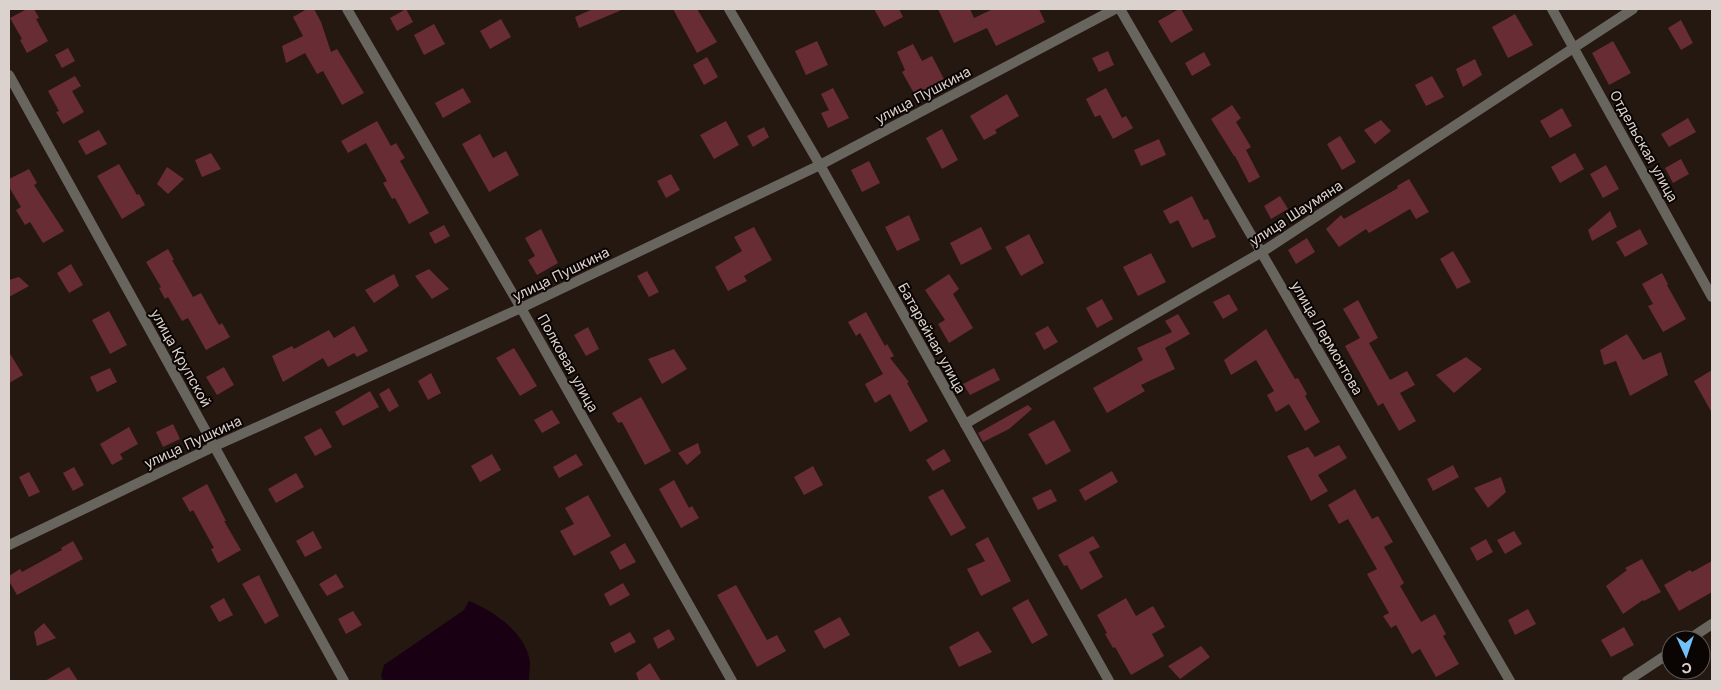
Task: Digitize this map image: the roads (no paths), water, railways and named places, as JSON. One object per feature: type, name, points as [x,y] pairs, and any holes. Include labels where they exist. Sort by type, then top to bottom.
[{"type":"street","name":"Полковая улица","points":[[347,9],[521,308],[732,681]]},
{"type":"street","name":"Батарейная улица","points":[[729,9],[820,165],[1109,681]]},
{"type":"street","name":"улица Пушкина","points":[[9,545],[215,446],[521,308],[820,165],[1115,9]]},
{"type":"street","name":"улица Лермонтова","points":[[1120,9],[1510,681]]},
{"type":"street","name":"Отдельская улица","points":[[1552,9],[1712,297]]},
{"type":"street","name":"улица Шаумяна","points":[[964,424],[1262,252],[1633,9]]},
{"type":"street","name":"улица Крупской","points":[[9,75],[344,681]]},
{"type":"street","points":[[1627,681],[1661,659]]}]
